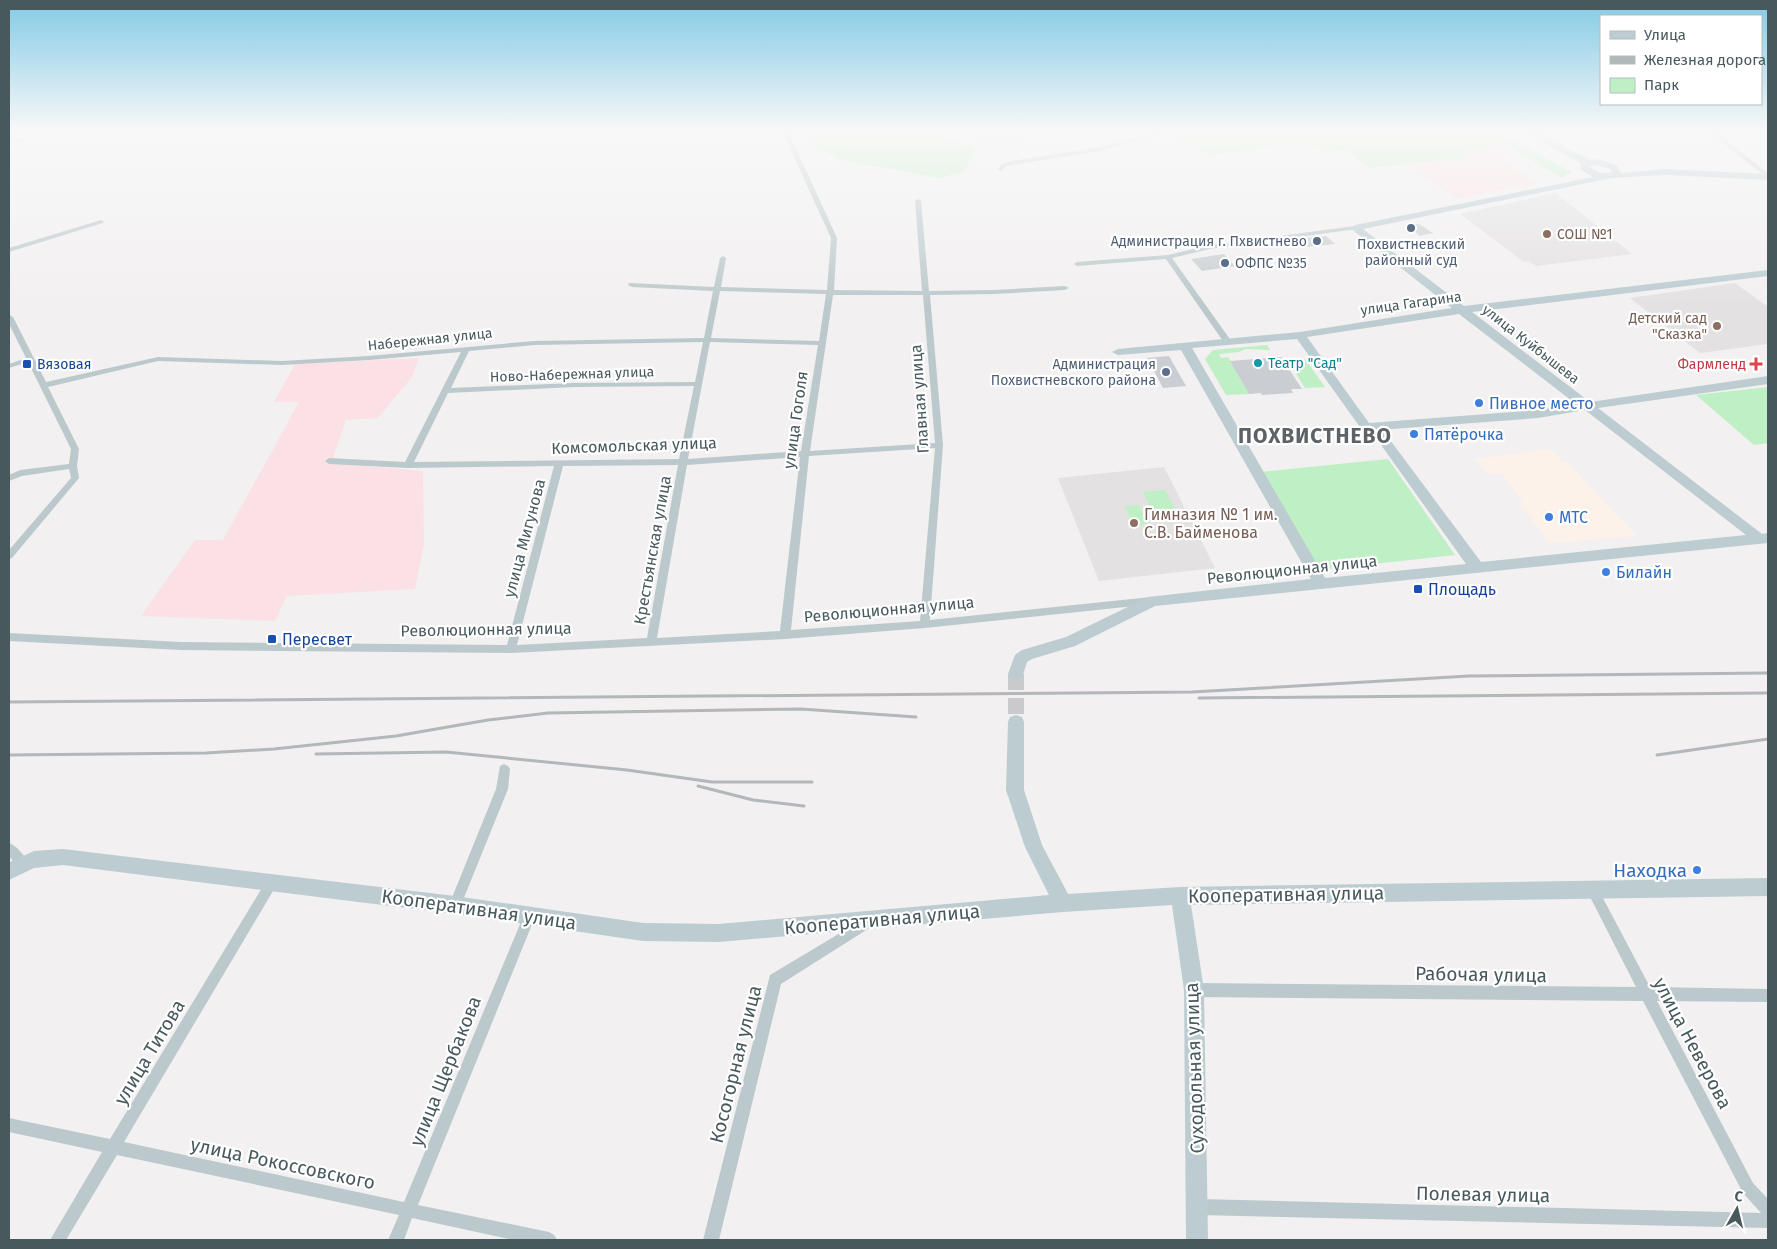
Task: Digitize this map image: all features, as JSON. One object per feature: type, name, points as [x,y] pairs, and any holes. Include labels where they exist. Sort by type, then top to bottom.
[{"type":"street","name":"улица Гоголя","points":[[785,635],[805,454],[830,292],[834,238],[811,189]]},
{"type":"street","points":[[1077,264],[1168,257],[1210,247],[1354,228],[1546,189]]},
{"type":"street","name":"Главная улица","points":[[918,201],[940,445],[925,624]]},
{"type":"street","points":[[9,250],[101,222]]},
{"type":"street","name":"улица Куйбышева","points":[[1354,228],[1588,407],[1764,538]]},
{"type":"street","points":[[1168,257],[1228,342]]},
{"type":"street","name":"Крестьянская улица","points":[[651,642],[683,462],[723,258]]},
{"type":"street","name":"улица Гагарина","points":[[1118,352],[1300,335],[1462,310],[1768,273]]},
{"type":"street","points":[[632,285],[717,290],[926,293],[1016,293],[1065,288]]},
{"type":"street","points":[[9,317],[75,449],[73,466],[75,478],[9,556]]},
{"type":"street","points":[[1300,335],[1366,427],[1383,439],[1477,568]]},
{"type":"street","name":"Набережная улица","points":[[44,385],[158,359],[282,363],[466,350],[499,344],[706,340],[821,343]]},
{"type":"street","points":[[1185,346],[1321,584]]},
{"type":"street","points":[[408,464],[466,350]]},
{"type":"street","points":[[9,366],[30,358]]},
{"type":"street","points":[[1366,427],[1538,414],[1768,380]]},
{"type":"street","name":"Ново-Набережная улица","points":[[446,391],[574,385],[699,384]]},
{"type":"street","name":"Комсомольская улица","points":[[329,461],[408,464],[683,462],[940,445]]},
{"type":"street","name":"улица Мигунова","points":[[511,649],[559,464]]},
{"type":"street","points":[[9,478],[20,473],[73,466]]},
{"type":"street","name":"Революционная улица","points":[[9,637],[181,646],[511,649],[785,635],[925,624],[1764,538]]},
{"type":"street","points":[[1016,674],[1020,659],[1027,654],[1070,642],[1153,601]]},
{"type":"street","points":[[1016,722],[1015,790],[1034,847],[1063,903]]},
{"type":"street","points":[[455,905],[502,789],[504,769]]},
{"type":"street","name":"Кооперативная улица","points":[[9,848],[15,868],[43,856],[63,858],[455,905],[643,932],[719,933],[1063,903],[1180,896],[1768,887]]},
{"type":"street","name":"улица Титова","points":[[58,1240],[272,882]]},
{"type":"street","name":"улица Неверова","points":[[1592,889],[1748,1188],[1768,1210]]},
{"type":"street","name":"Суходольная улица","points":[[1180,896],[1194,990],[1197,1240]]},
{"type":"street","name":"улица Щербакова","points":[[396,1240],[529,917]]},
{"type":"street","name":"Косогорная улица","points":[[711,1240],[774,980],[873,920]]},
{"type":"street","name":"Рабочая улица","points":[[1194,990],[1768,995]]},
{"type":"street","name":"улица Рокоссовского","points":[[9,1125],[549,1240]]},
{"type":"street","name":"Полевая улица","points":[[1198,1207],[1768,1220]]},
{"type":"shaded area","points":[[1441,189],[1506,189],[1456,199]]},
{"type":"shaded area","name":"СОШ №1","points":[[1556,193],[1632,254],[1536,266],[1529,261],[1524,262],[1460,214]]},
{"type":"shaded area","name":"Детский сад \"Сказка\"","points":[[1735,283],[1768,307],[1768,344],[1700,353],[1630,298]]},
{"type":"shaded area","points":[[419,358],[412,377],[378,418],[346,420],[334,455],[334,463],[423,471],[424,544],[415,589],[287,596],[275,621],[141,616],[195,540],[223,540],[299,402],[274,402],[295,364]]},
{"type":"shaded area","points":[[1550,449],[1563,462],[1567,462],[1637,536],[1550,543],[1518,502],[1523,502],[1501,473],[1487,474],[1475,459]]},
{"type":"shaded area","name":"Гимназия № 1 им. С.В. Байменова","points":[[1164,467],[1215,568],[1099,581],[1058,478]]},
{"type":"green space","points":[[1267,345],[1270,350],[1245,349],[1239,352],[1219,354],[1221,358],[1228,357],[1249,394],[1226,395],[1205,359],[1213,350]]},
{"type":"green space","points":[[1305,359],[1325,387],[1305,388],[1288,361]]},
{"type":"green space","points":[[1768,387],[1768,443],[1754,445],[1696,395]]},
{"type":"green space","points":[[1388,459],[1455,555],[1319,570],[1261,472]]},
{"type":"green space","points":[[1165,490],[1179,517],[1156,519],[1143,492]]},
{"type":"green space","points":[[1139,505],[1147,524],[1133,525],[1125,506]]},
{"type":"building","points":[[1419,224],[1433,233],[1420,236],[1407,226]]},
{"type":"building","name":"Администрация г. Пхвистнево","points":[[1326,236],[1335,244],[1307,247],[1299,239]]},
{"type":"building","name":"ОФПС №35","points":[[1224,254],[1235,266],[1202,271],[1191,259]]},
{"type":"building","name":"Администрация Похвистневского района","points":[[1169,356],[1186,386],[1163,388],[1147,358]]},
{"type":"building","points":[[1281,357],[1302,389],[1291,389],[1293,393],[1249,394],[1230,361]]},
{"type":"tunnel","points":[[1016,674],[1016,722]]},
{"type":"railway","points":[[9,702],[1192,692],[1469,676],[1768,673]]},
{"type":"railway","points":[[1199,698],[1768,693]]},
{"type":"railway","points":[[9,755],[206,753],[274,749],[396,736],[488,720],[548,713],[801,709],[916,717]]},
{"type":"railway","points":[[1657,755],[1768,739]]},
{"type":"railway","points":[[316,754],[446,752],[627,770],[712,782],[812,782]]},
{"type":"railway","points":[[698,786],[753,800],[804,806]]},
{"type":"place","name":"Похвистневский районный суд","points":[[1411,228]]},
{"type":"place","name":"СОШ №1","points":[[1547,234]]},
{"type":"place","name":"Администрация г. Пхвистнево","points":[[1317,241]]},
{"type":"place","name":"ОФПС №35","points":[[1225,263]]},
{"type":"place","name":"Детский сад \"Сказка\"","points":[[1717,326]]},
{"type":"place","name":"Театр \"Сад\"","points":[[1258,363]]},
{"type":"place","name":"Вязовая","points":[[27,364]]},
{"type":"place","name":"Фармленд","points":[[1756,364]]},
{"type":"place","name":"Администрация Похвистневского района","points":[[1166,372]]},
{"type":"place","name":"Пивное место","points":[[1479,403]]},
{"type":"place","name":"Пятёрочка","points":[[1414,434]]},
{"type":"place","name":"МТС","points":[[1549,517]]},
{"type":"place","name":"Гимназия № 1 им. С.В. Байменова","points":[[1134,523]]},
{"type":"place","name":"Билайн","points":[[1606,572]]},
{"type":"place","name":"Площадь","points":[[1418,589]]},
{"type":"place","name":"Пересвет","points":[[272,639]]},
{"type":"place","name":"Находка","points":[[1697,870]]},
{"type":"district","name":"ПОХВИСТНЕВО","points":[[1315,436]]}]
